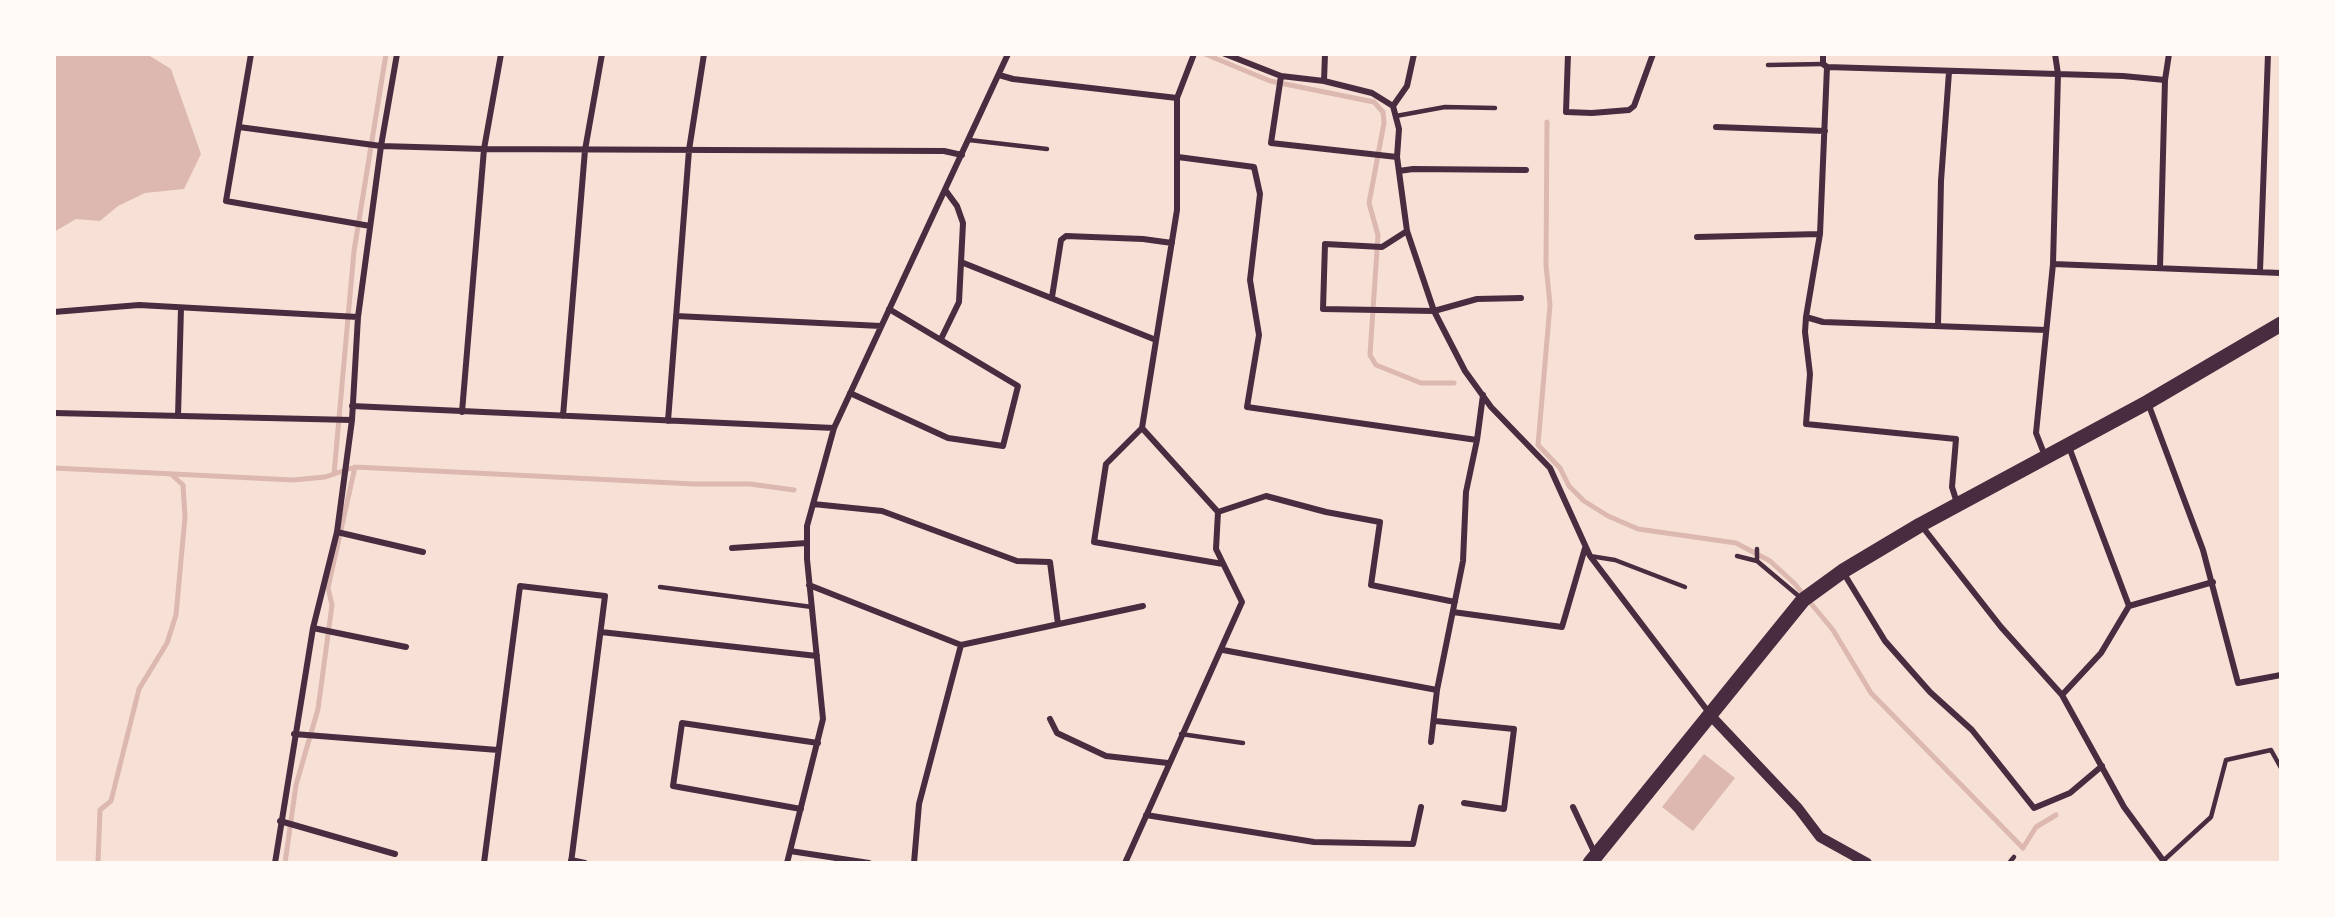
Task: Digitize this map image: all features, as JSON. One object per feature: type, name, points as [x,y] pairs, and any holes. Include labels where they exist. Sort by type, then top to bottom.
[{"type":"main road","points":[[1593,860],[1803,600],[1843,571],[1920,525],[2148,402],[2281,324]]},
{"type":"street","points":[[251,54],[226,201],[370,226]]},
{"type":"street","points":[[275,863],[294,734],[313,628],[337,531],[345,476],[345,420],[352,406],[358,317],[370,226],[374,145],[397,54]]},
{"type":"street","points":[[462,412],[483,149],[501,54]]},
{"type":"street","points":[[563,416],[585,150],[602,54]]},
{"type":"street","points":[[668,421],[689,150],[704,54]]},
{"type":"street","points":[[788,863],[823,719],[809,585],[807,526],[834,428],[1008,54]]},
{"type":"street","points":[[1194,54],[1177,98],[1177,210],[1142,429],[1106,464],[1094,542],[1223,564]]},
{"type":"street","points":[[1225,54],[1281,76],[1324,81],[1372,93],[1393,106],[1396,116],[1397,157],[1407,231],[1434,311],[1465,371],[1483,395],[1550,468],[1590,556],[1711,716],[1798,808],[1820,837],[1867,863]]},
{"type":"street","points":[[1324,81],[1325,54]]},
{"type":"street","points":[[1393,106],[1407,86],[1414,54]]},
{"type":"street","points":[[1568,54],[1566,112],[1592,113],[1629,110],[1634,106],[1653,54]]},
{"type":"street","points":[[1824,54],[1825,131],[1820,234],[1804,332],[1810,375],[1806,424],[1956,439],[1952,487],[1957,504]]},
{"type":"street","points":[[2046,456],[2036,433],[2053,264],[2058,74],[2055,54]]},
{"type":"street","points":[[2160,268],[2165,80],[2169,54]]},
{"type":"street","points":[[2260,271],[2268,54]]},
{"type":"street","points":[[1825,65],[2165,80]]},
{"type":"street","points":[[1938,326],[1941,181],[1949,72]]},
{"type":"street","points":[[999,75],[1013,79],[1177,98]]},
{"type":"street","points":[[1281,76],[1271,143],[1397,157]]},
{"type":"street","points":[[239,127],[374,145],[483,149],[944,151],[962,154]]},
{"type":"street","points":[[1716,127],[1825,131]]},
{"type":"street","points":[[1178,156],[1254,167],[1260,194],[1250,280],[1259,335],[1247,406],[1477,440]]},
{"type":"street","points":[[1399,171],[1413,169],[1526,170]]},
{"type":"street","points":[[940,339],[959,302],[963,223],[957,206],[946,191]]},
{"type":"street","points":[[1407,231],[1383,247],[1325,244],[1323,309],[1434,311],[1477,299],[1521,298]]},
{"type":"street","points":[[1697,237],[1820,234]]},
{"type":"street","points":[[1052,297],[1061,240],[1066,236],[1143,239],[1172,243]]},
{"type":"street","points":[[961,262],[1156,340]]},
{"type":"street","points":[[2053,264],[2281,273]]},
{"type":"street","points":[[54,312],[139,305],[358,317]]},
{"type":"street","points":[[178,416],[181,308]]},
{"type":"street","points":[[850,393],[948,438],[1003,446],[1018,386],[889,309]]},
{"type":"street","points":[[676,316],[881,326]]},
{"type":"street","points":[[1806,317],[1823,321],[2046,330]]},
{"type":"street","points":[[1431,742],[1437,690],[1463,561],[1466,492],[1477,440],[1483,395]]},
{"type":"street","points":[[2148,402],[2213,582],[2238,683],[2259,677],[2281,675]]},
{"type":"street","points":[[352,406],[834,428]]},
{"type":"street","points":[[54,413],[345,420]]},
{"type":"street","points":[[1125,863],[1168,763],[1223,650],[1242,602],[1216,549],[1218,513],[1142,429]]},
{"type":"street","points":[[2067,444],[2129,606]]},
{"type":"street","points":[[1218,513],[1266,496],[1326,512],[1380,522],[1371,585],[1455,602]]},
{"type":"street","points":[[813,504],[882,511],[1017,561],[1050,562],[1058,624]]},
{"type":"street","points":[[1920,525],[2001,627],[2062,695],[2124,807],[2164,862]]},
{"type":"street","points":[[337,531],[423,552]]},
{"type":"street","points":[[732,548],[807,543]]},
{"type":"street","points":[[1453,612],[1562,627],[1585,548]]},
{"type":"street","points":[[1843,571],[1885,640],[1930,692],[1972,730],[2034,808],[2070,793],[2102,766]]},
{"type":"street","points":[[2062,695],[2101,653],[2129,606],[2213,582]]},
{"type":"street","points":[[809,585],[961,645],[1143,606]]},
{"type":"street","points":[[484,863],[520,586],[606,596],[571,862],[585,863]]},
{"type":"street","points":[[313,628],[406,647]]},
{"type":"street","points":[[601,632],[817,656]]},
{"type":"street","points":[[914,863],[918,804],[961,645]]},
{"type":"street","points":[[1223,650],[1437,690]]},
{"type":"street","points":[[1050,719],[1057,733],[1106,756],[1168,763]]},
{"type":"street","points":[[1435,721],[1514,729],[1504,809],[1464,803]]},
{"type":"street","points":[[801,809],[673,786],[682,723],[818,743]]},
{"type":"street","points":[[294,734],[498,750]]},
{"type":"street","points":[[1146,815],[1314,842],[1413,844],[1421,807]]},
{"type":"street","points":[[1573,807],[1593,860]]},
{"type":"street","points":[[280,821],[395,854]]},
{"type":"street","points":[[790,851],[869,863]]},
{"type":"lane","points":[[1768,65],[1825,65]]},
{"type":"lane","points":[[1396,116],[1445,107],[1495,108]]},
{"type":"lane","points":[[969,141],[1047,149]]},
{"type":"lane","points":[[1757,549],[1757,561]]},
{"type":"lane","points":[[1590,556],[1615,560],[1685,587]]},
{"type":"lane","points":[[1737,556],[1757,561],[1803,600]]},
{"type":"lane","points":[[660,587],[812,607]]},
{"type":"lane","points":[[1182,734],[1243,743]]},
{"type":"lane","points":[[2164,862],[2211,817],[2226,760],[2271,750],[2281,768]]},
{"type":"lane","points":[[2009,863],[2014,856]]},
{"type":"shaded area","points":[[54,54],[150,56],[171,69],[201,154],[184,189],[145,193],[118,206],[100,221],[76,219],[54,232]]},
{"type":"shaded area","points":[[1704,754],[1735,778],[1693,831],[1662,807]]},
{"type":"waterway","points":[[334,474],[354,251],[386,54]]},
{"type":"waterway","points":[[1205,54],[1270,81],[1374,102],[1383,112],[1384,123],[1369,203],[1378,235],[1370,355],[1376,365],[1421,383],[1454,383]]},
{"type":"waterway","points":[[1547,122],[1546,265],[1550,305],[1538,445],[1560,468],[1569,486],[1584,501],[1608,516],[1638,529],[1736,543],[1770,561],[1794,583],[1833,630],[1871,693],[2023,848],[2036,827],[2056,815]]},
{"type":"waterway","points":[[54,468],[293,480],[325,477],[355,467],[694,484],[750,484],[794,490]]},
{"type":"waterway","points":[[285,863],[296,785],[318,709],[332,605],[328,588],[355,467]]},
{"type":"waterway","points":[[98,863],[100,810],[111,801],[139,689],[167,643],[176,615],[185,517],[183,485],[171,474]]}]
